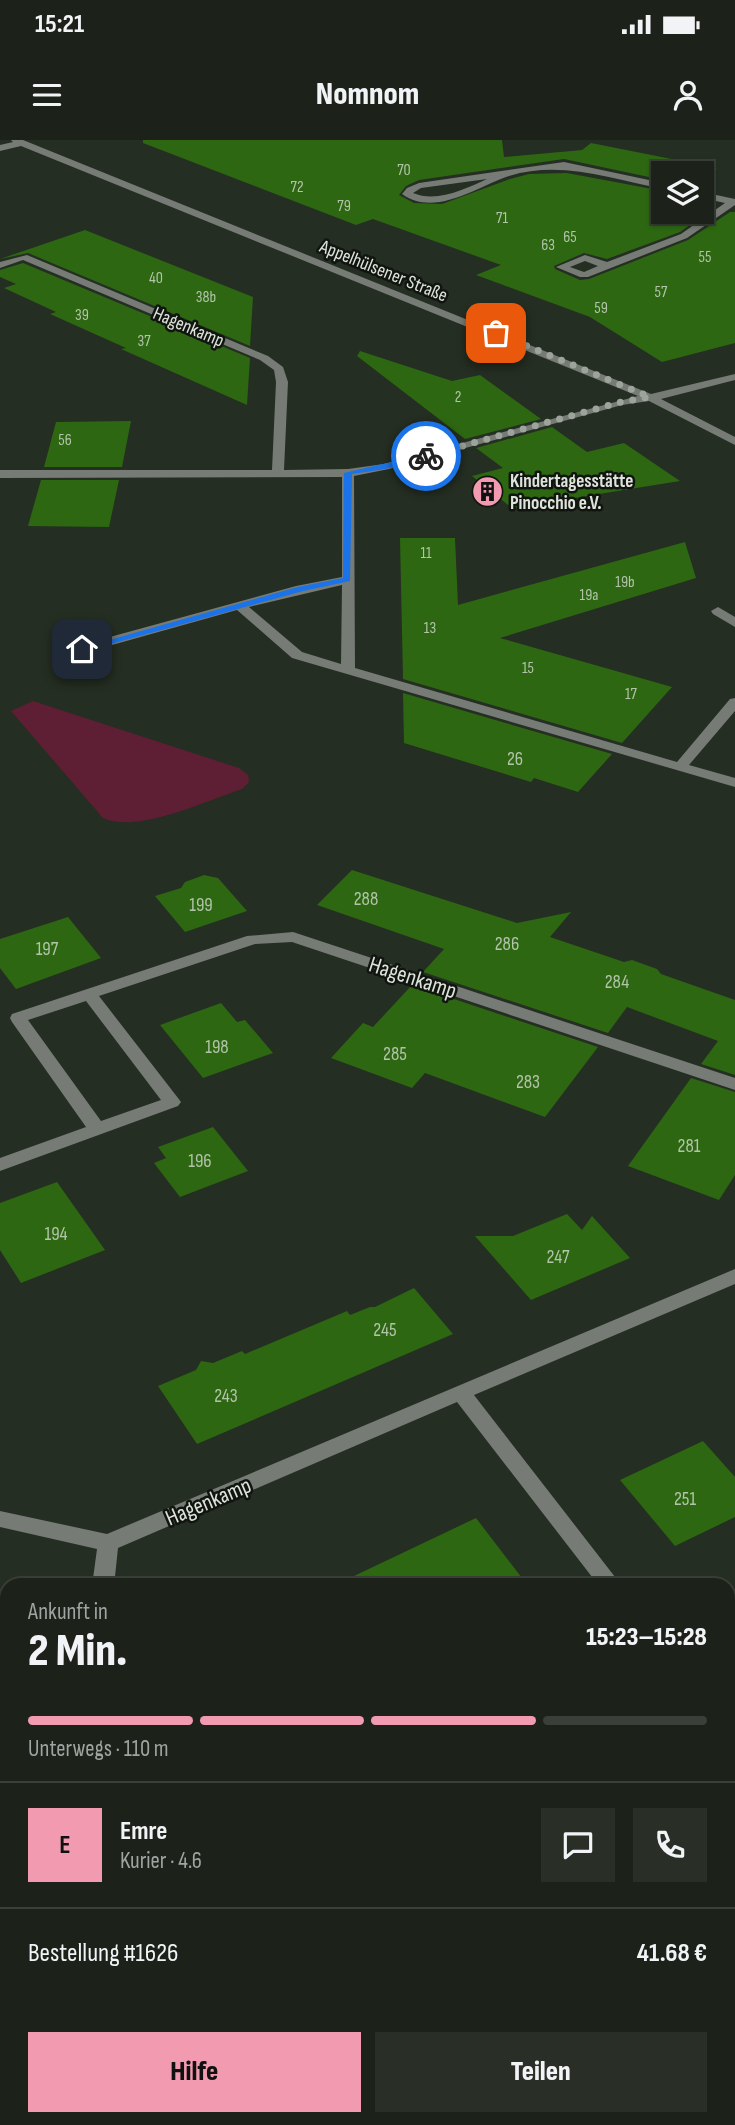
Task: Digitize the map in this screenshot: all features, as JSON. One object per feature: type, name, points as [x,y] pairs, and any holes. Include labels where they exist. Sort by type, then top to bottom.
[{"type":"street","points":[[0,148],[18,141]]},
{"type":"street","name":"Appelhülsener Straße","points":[[18,141],[571,363],[650,397],[735,442]]},
{"type":"street","points":[[508,173],[435,200],[412,198],[407,194],[419,186],[508,173],[564,165],[651,183]]},
{"type":"street","points":[[714,198],[734,202]]},
{"type":"street","points":[[608,266],[684,236],[734,202]]},
{"type":"street","name":"Hagenkamp","points":[[0,265],[23,257],[264,358],[279,369],[282,382],[278,472]]},
{"type":"street","points":[[0,474],[348,473],[385,467],[621,402],[735,376]]},
{"type":"street","points":[[348,473],[348,670]]},
{"type":"street","points":[[82,649],[347,579]]},
{"type":"street","points":[[240,606],[297,655],[735,783]]},
{"type":"street","points":[[718,611],[735,623]]},
{"type":"street","points":[[681,767],[735,702]]},
{"type":"street","name":"Hagenkamp","points":[[97,1129],[18,1018],[253,939],[293,937],[735,1084]]},
{"type":"street","points":[[0,1165],[172,1102],[89,994]]},
{"type":"street","name":"Hagenkamp","points":[[108,1543],[735,1276]]},
{"type":"street","points":[[462,1394],[606,1578]]},
{"type":"street","points":[[0,1519],[108,1543],[104,1578]]},
{"type":"shaded area","points":[[33,701],[239,768],[248,775],[249,782],[242,789],[152,819],[117,822],[103,818],[11,711]]},
{"type":"building","points":[[143,140],[502,140],[504,157],[582,150],[591,143],[682,161],[651,161],[651,177],[564,159],[419,180],[406,186],[399,195],[414,203],[442,204],[529,174],[567,173],[651,189],[651,224],[691,224],[680,232],[607,259],[584,253],[554,266],[555,269],[580,280],[589,279],[688,240],[730,212],[735,212],[735,343],[662,362],[590,317],[476,275],[501,265],[373,219],[356,225],[143,143]]},
{"type":"building","points":[[85,230],[253,297],[250,346],[28,253],[0,259]]},
{"type":"building","points":[[23,263],[250,358],[247,405],[121,349],[126,348],[50,314],[56,312],[4,288],[16,284],[0,277],[0,270]]},
{"type":"building","points":[[360,351],[452,381],[480,375],[541,419],[465,439],[357,356]]},
{"type":"building","points":[[131,421],[122,467],[44,467],[56,422]]},
{"type":"building","points":[[552,427],[587,452],[624,443],[680,481],[512,508],[472,476],[503,468],[476,448]]},
{"type":"building","points":[[41,480],[119,480],[109,527],[28,526]]},
{"type":"building","points":[[400,538],[455,538],[458,605],[685,542],[696,578],[500,638],[672,687],[622,743],[403,679]]},
{"type":"building","points":[[403,693],[612,754],[578,792],[534,778],[531,782],[404,743]]},
{"type":"building","points":[[352,870],[517,923],[571,912],[550,937],[624,962],[632,960],[657,969],[661,974],[735,1000],[735,1075],[701,1064],[718,1041],[627,1007],[608,1033],[423,972],[444,949],[317,905]]},
{"type":"building","points":[[204,875],[218,878],[247,911],[185,932],[155,896],[181,888],[185,882]]},
{"type":"building","points":[[68,917],[101,958],[16,989],[0,968],[0,939]]},
{"type":"building","points":[[412,985],[598,1047],[545,1117],[425,1073],[412,1088],[331,1058],[363,1023],[373,1027]]},
{"type":"building","points":[[221,1003],[237,1022],[245,1020],[273,1053],[203,1078],[160,1025]]},
{"type":"building","points":[[691,1078],[735,1092],[735,1175],[719,1200],[628,1166]]},
{"type":"building","points":[[213,1127],[248,1171],[180,1197],[154,1163],[166,1158],[158,1147]]},
{"type":"building","points":[[57,1182],[105,1250],[21,1283],[0,1250],[0,1203]]},
{"type":"building","points":[[567,1214],[582,1230],[592,1216],[630,1258],[531,1300],[475,1236],[513,1236]]},
{"type":"building","points":[[414,1288],[453,1334],[197,1444],[158,1386],[196,1370],[201,1361],[213,1363],[242,1351],[245,1354],[347,1311],[350,1315],[375,1307]]},
{"type":"building","points":[[703,1441],[735,1477],[735,1517],[675,1546],[620,1480]]},
{"type":"building","points":[[476,1518],[522,1578],[350,1578]]},
{"type":"way so far","points":[[426,456],[621,402],[650,397],[496,333]]},
{"type":"place","name":"Kindertagesstätte Pinocchio e.V.","points":[[487,491]]},
{"type":"route","points":[[82,649],[347,579],[348,473],[426,456]]}]
